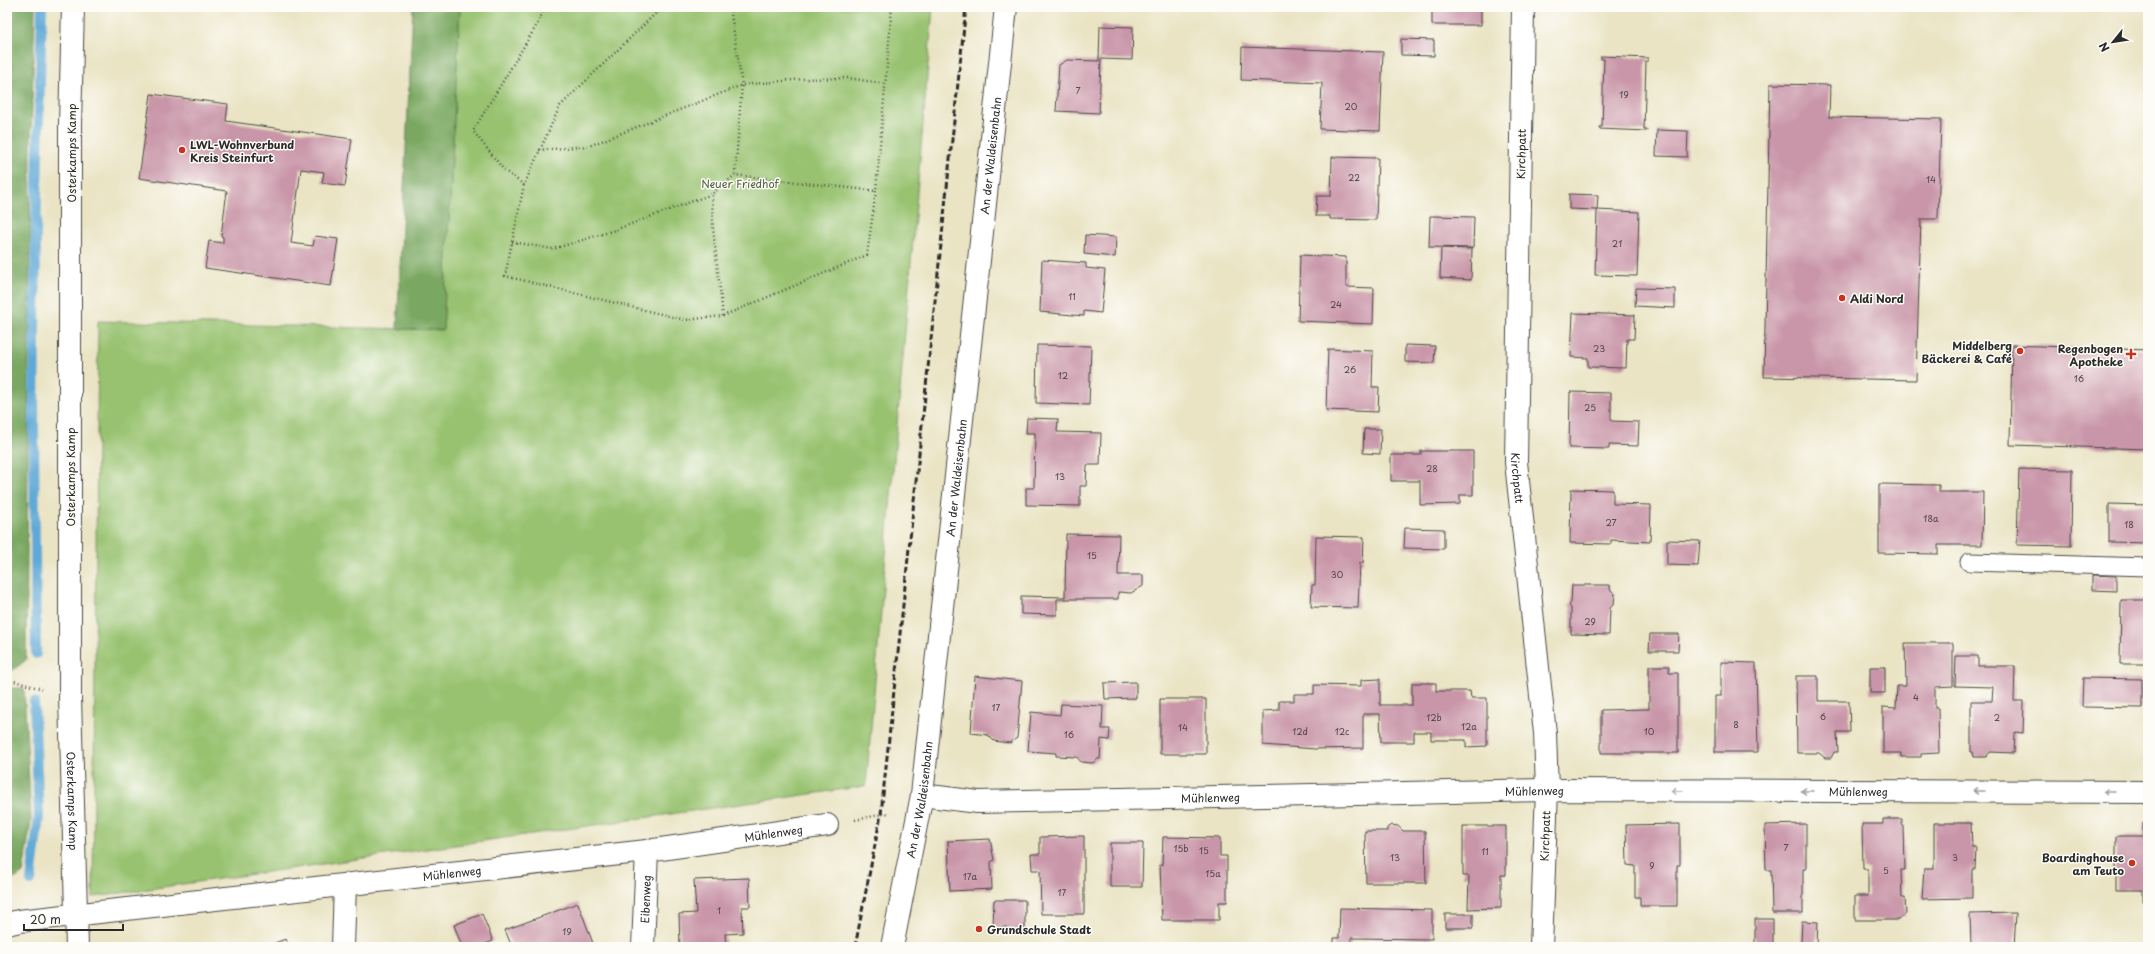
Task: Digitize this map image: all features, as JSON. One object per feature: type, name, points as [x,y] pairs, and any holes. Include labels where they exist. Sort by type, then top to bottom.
[{"type":"street","name":"Osterkamps Kamp","points":[[73,7],[70,125],[70,697],[77,947]]},
{"type":"street","name":"An der Waldeisenbahn","points":[[892,947],[920,804],[1006,7]]},
{"type":"street","name":"Kirchpatt","points":[[1523,7],[1516,462],[1545,733],[1547,790],[1541,947]]},
{"type":"street","name":"Mühlenweg","points":[[920,804],[1547,790],[2148,792]]},
{"type":"street","name":"Mühlenweg","points":[[7,924],[19,921],[76,916],[647,851],[827,825]]},
{"type":"street","name":"Eibenweg","points":[[642,947],[647,851]]},
{"type":"street","points":[[343,947],[345,885]]},
{"type":"lane","points":[[1969,562],[2148,567]]},
{"type":"path","points":[[524,185],[504,170],[473,131],[538,23],[545,7]]},
{"type":"path","points":[[670,7],[656,13],[560,106],[524,185],[505,276],[685,320],[723,316],[867,255],[876,191],[892,7]]},
{"type":"path","points":[[512,242],[553,249],[612,230],[712,194],[735,174],[742,85],[730,7]]},
{"type":"path","points":[[539,150],[589,146],[742,85],[803,79],[848,78],[886,84]]},
{"type":"path","points":[[735,174],[876,191]]},
{"type":"path","points":[[712,194],[712,229],[723,316]]},
{"type":"path","points":[[7,679],[70,697]]},
{"type":"path","points":[[827,825],[920,804]]},
{"type":"green space","points":[[7,7],[35,7],[31,140],[26,660],[9,673],[7,673]]},
{"type":"green space","points":[[413,7],[460,7],[443,330],[397,329]]},
{"type":"green space","name":"Neuer Friedhof","points":[[460,7],[933,7],[866,786],[93,897],[98,321],[443,330]]},
{"type":"green space","points":[[7,688],[24,688],[31,821],[23,873],[7,882]]},
{"type":"building","points":[[1432,7],[1481,7],[1481,25],[1432,25]]},
{"type":"building","points":[[1100,26],[1133,27],[1132,60],[1101,59],[1099,113],[1056,111],[1059,65],[1067,60],[1099,61]]},
{"type":"building","points":[[1401,39],[1434,40],[1434,56],[1401,55]]},
{"type":"building","points":[[1242,47],[1383,52],[1380,131],[1320,129],[1322,83],[1241,80]]},
{"type":"building","points":[[1601,56],[1648,58],[1648,61],[1646,61],[1644,129],[1647,129],[1647,131],[1599,129],[1599,127],[1602,127],[1604,59],[1601,59]]},
{"type":"building","name":"Aldi Nord","points":[[1770,84],[1830,85],[1829,117],[1941,119],[1938,219],[1921,219],[1916,380],[1764,377]]},
{"type":"building","points":[[151,94],[228,104],[226,121],[352,139],[345,186],[322,183],[324,172],[301,169],[291,243],[313,246],[315,236],[338,239],[331,286],[205,268],[209,241],[223,243],[223,237],[221,236],[227,191],[139,178]]},
{"type":"building","points":[[1657,130],[1688,131],[1687,157],[1656,156]]},
{"type":"building","points":[[1332,157],[1378,158],[1376,220],[1330,219],[1330,216],[1316,216],[1317,196],[1331,196]]},
{"type":"building","points":[[1569,194],[1598,195],[1597,210],[1569,209]]},
{"type":"building","points":[[1597,210],[1639,212],[1637,276],[1595,275]]},
{"type":"building","points":[[1430,216],[1474,217],[1473,248],[1429,247]]},
{"type":"building","points":[[1085,235],[1116,237],[1115,257],[1084,254]]},
{"type":"building","points":[[1441,248],[1472,249],[1471,280],[1440,278]]},
{"type":"building","points":[[1300,255],[1346,257],[1346,287],[1374,288],[1373,324],[1298,321]]},
{"type":"building","points":[[1042,260],[1086,263],[1086,268],[1105,270],[1101,313],[1084,311],[1084,316],[1040,312]]},
{"type":"building","points":[[1636,288],[1675,289],[1675,308],[1635,306]]},
{"type":"building","points":[[1573,313],[1635,315],[1634,339],[1627,339],[1626,368],[1588,367],[1588,358],[1571,357]]},
{"type":"building","points":[[1037,345],[1091,346],[1089,405],[1036,403]]},
{"type":"building","points":[[1405,345],[1435,346],[1434,363],[1405,362]]},
{"type":"building","points":[[2012,345],[2148,350],[2148,449],[2010,445]]},
{"type":"building","points":[[1328,349],[1373,351],[1372,387],[1379,387],[1378,412],[1326,410]]},
{"type":"building","points":[[1570,392],[1611,393],[1611,421],[1639,422],[1638,446],[1609,445],[1609,449],[1569,448]]},
{"type":"building","points":[[1027,418],[1058,419],[1057,432],[1101,433],[1100,465],[1087,465],[1086,486],[1080,486],[1080,506],[1026,505],[1026,488],[1034,488],[1035,433],[1026,433]]},
{"type":"building","points":[[1364,429],[1381,429],[1380,454],[1363,453]]},
{"type":"building","points":[[1421,451],[1473,451],[1473,495],[1460,495],[1460,504],[1420,505],[1420,481],[1391,481],[1391,455],[1421,455]]},
{"type":"building","points":[[2019,469],[2072,470],[2071,546],[2017,545]]},
{"type":"building","points":[[1879,484],[1939,485],[1939,492],[1983,492],[1982,545],[1938,545],[1938,554],[1879,553]]},
{"type":"building","points":[[1571,489],[1613,490],[1613,504],[1651,505],[1650,542],[1611,540],[1611,544],[1570,543]]},
{"type":"building","points":[[2109,504],[2148,505],[2148,543],[2109,542]]},
{"type":"building","points":[[1405,528],[1444,529],[1444,549],[1404,548]]},
{"type":"building","points":[[1066,534],[1119,535],[1118,575],[1143,575],[1143,586],[1131,593],[1118,592],[1118,599],[1057,599],[1057,615],[1021,614],[1021,596],[1065,597]]},
{"type":"building","points":[[1316,536],[1364,537],[1363,563],[1360,563],[1358,608],[1311,607],[1312,585],[1315,585]]},
{"type":"building","points":[[1667,540],[1700,541],[1698,566],[1667,565]]},
{"type":"building","points":[[2092,575],[2116,576],[2116,591],[2092,590]]},
{"type":"building","points":[[1572,585],[1610,585],[1610,589],[1615,594],[1614,604],[1610,608],[1609,635],[1571,634],[1571,608],[1569,605],[1571,603]]},
{"type":"building","points":[[2121,600],[2148,600],[2148,664],[2120,664]]},
{"type":"building","points":[[1650,634],[1679,634],[1678,651],[1649,651]]},
{"type":"building","points":[[1905,643],[1953,643],[1953,686],[1935,687],[1935,708],[1938,708],[1939,753],[1921,754],[1921,757],[1901,757],[1901,753],[1883,753],[1883,707],[1896,708],[1897,686],[1906,686]]},
{"type":"building","points":[[1956,656],[1978,656],[1978,666],[2015,666],[2014,701],[2024,701],[2023,733],[2015,732],[2014,753],[1990,752],[1986,757],[1974,757],[1973,752],[1971,752],[1971,701],[1992,701],[1993,687],[1955,686]]},
{"type":"building","points":[[1721,662],[1756,663],[1758,752],[1715,752],[1715,696],[1721,696]]},
{"type":"building","points":[[1649,666],[1669,666],[1669,673],[1678,673],[1678,753],[1601,753],[1601,710],[1649,709]]},
{"type":"building","points":[[1870,667],[1885,667],[1885,693],[1870,693]]},
{"type":"building","points":[[975,676],[1022,681],[1017,738],[1010,743],[994,741],[988,735],[971,733]]},
{"type":"building","points":[[1796,676],[1818,676],[1818,701],[1849,701],[1850,732],[1837,732],[1838,752],[1834,752],[1831,758],[1825,758],[1819,753],[1797,753]]},
{"type":"building","points":[[2083,678],[2142,679],[2142,708],[2082,707]]},
{"type":"building","points":[[1380,679],[1380,705],[1412,705],[1412,683],[1436,683],[1436,691],[1470,691],[1471,698],[1487,698],[1487,746],[1466,747],[1466,740],[1431,740],[1431,732],[1414,732],[1414,742],[1381,742],[1380,714],[1363,714],[1363,748],[1315,749],[1263,745],[1263,711],[1279,710],[1279,701],[1294,701],[1294,694],[1314,694],[1314,685],[1361,686],[1361,680]]},
{"type":"building","points":[[1136,682],[1136,698],[1105,699],[1104,683]]},
{"type":"building","points":[[1160,699],[1206,699],[1206,754],[1160,754]]},
{"type":"building","points":[[1061,704],[1103,706],[1102,729],[1110,729],[1109,740],[1101,739],[1100,759],[1097,759],[1093,763],[1081,762],[1077,757],[1056,756],[1056,753],[1028,751],[1031,712],[1060,715]]},
{"type":"building","points":[[1883,819],[1902,819],[1902,825],[1904,825],[1905,870],[1901,870],[1902,898],[1905,898],[1906,914],[1896,920],[1855,920],[1855,896],[1868,896],[1868,869],[1863,869],[1862,824],[1883,824]]},
{"type":"building","points":[[1934,823],[1971,823],[1972,847],[1976,847],[1975,869],[1972,869],[1972,898],[1922,899],[1924,868],[1934,868]]},
{"type":"building","name":"Boardinghouse am Teuto","points":[[2143,823],[2148,823],[2148,903],[2143,903],[2143,890],[2116,890],[2116,836],[2143,836]]},
{"type":"building","points":[[1680,824],[1680,865],[1677,865],[1677,906],[1640,906],[1640,897],[1635,897],[1635,866],[1627,865],[1626,825]]},
{"type":"building","points":[[1806,824],[1806,869],[1803,869],[1803,913],[1772,913],[1771,870],[1766,870],[1765,825]]},
{"type":"building","points":[[1391,825],[1398,826],[1403,831],[1425,831],[1426,883],[1366,883],[1365,831],[1387,831],[1387,828]]},
{"type":"building","points":[[1463,826],[1506,826],[1506,875],[1501,875],[1501,908],[1468,909],[1469,876],[1463,876]]},
{"type":"building","points":[[1084,836],[1084,914],[1041,914],[1040,870],[1032,870],[1031,854],[1040,854],[1040,837]]},
{"type":"building","points":[[1163,837],[1220,838],[1220,856],[1227,856],[1227,902],[1219,902],[1219,920],[1162,920],[1160,865],[1162,865]]},
{"type":"building","points":[[990,839],[994,860],[991,862],[992,889],[950,891],[948,841]]},
{"type":"building","points":[[1110,843],[1143,843],[1142,887],[1110,887]]},
{"type":"building","points":[[749,878],[750,907],[742,907],[743,933],[725,934],[726,947],[680,947],[679,914],[696,913],[694,880]]},
{"type":"building","points":[[994,900],[1025,900],[1025,933],[1007,932],[1007,927],[993,927]]},
{"type":"building","points":[[578,903],[594,946],[512,947],[505,930]]},
{"type":"building","points":[[1340,908],[1432,910],[1432,939],[1351,938],[1351,947],[1334,947],[1334,938],[1339,938]]},
{"type":"building","points":[[2016,913],[2014,947],[1971,947],[1970,914]]},
{"type":"building","points":[[482,914],[493,941],[477,947],[462,947],[454,925]]},
{"type":"building","points":[[1445,914],[1473,914],[1473,928],[1445,928]]},
{"type":"building","points":[[1755,919],[1773,919],[1773,947],[1755,947]]},
{"type":"building","points":[[1802,921],[1818,922],[1817,944],[1801,943]]},
{"type":"building","points":[[286,939],[289,947],[263,947]]},
{"type":"waterway","points":[[36,654],[34,428],[36,231],[42,7]]},
{"type":"waterway","points":[[31,881],[39,816],[34,702]]},
{"type":"railway","points":[[855,947],[881,814],[966,7]]},
{"type":"place","name":"LWL-Wohnverbund Kreis Steinfurt","points":[[182,150]]},
{"type":"place","name":"Aldi Nord","points":[[1842,298]]},
{"type":"place","name":"Middelberg Bäckerei & Café","points":[[2020,351]]},
{"type":"place","name":"Regenbogen Apotheke","points":[[2131,354]]},
{"type":"place","name":"Boardinghouse am Teuto","points":[[2132,863]]},
{"type":"place","name":"Grundschule Stadt","points":[[979,929]]}]
